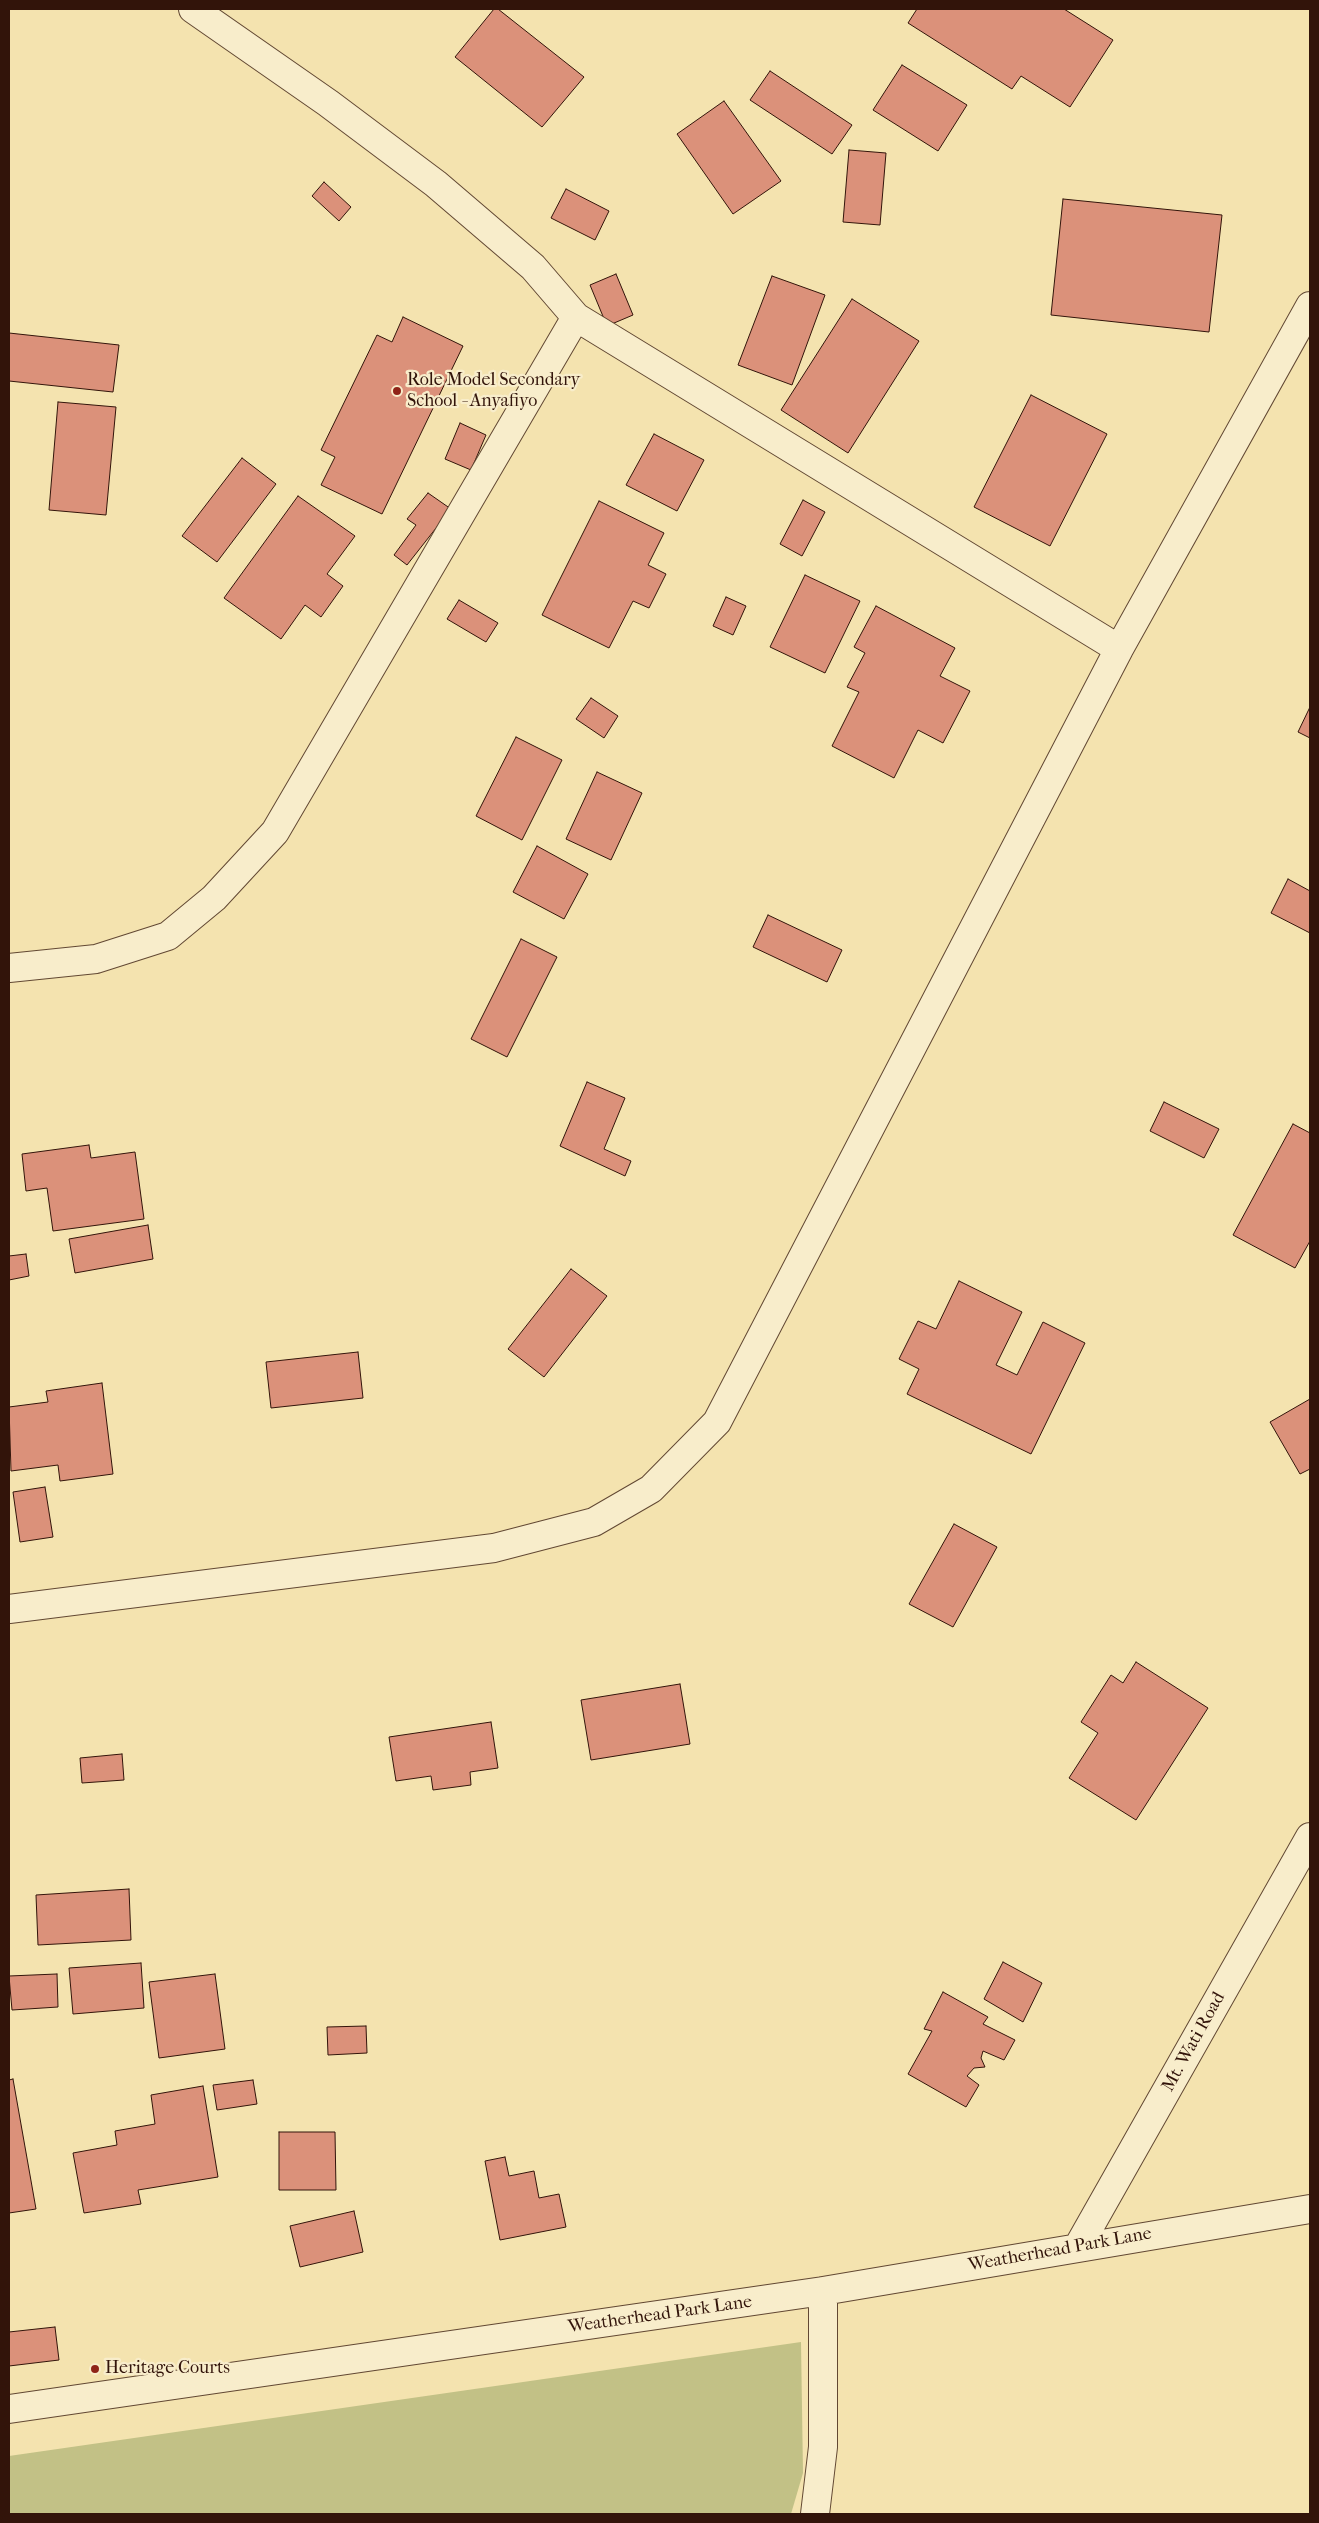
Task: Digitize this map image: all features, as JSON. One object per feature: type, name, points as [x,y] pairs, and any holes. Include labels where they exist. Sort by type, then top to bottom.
[{"type":"street","points":[[193,9],[328,103],[436,184],[533,267],[576,317],[1119,649]]},
{"type":"street","points":[[9,1609],[494,1548],[594,1522],[651,1488],[717,1422],[1119,649],[1310,306]]},
{"type":"street","points":[[9,968],[96,959],[168,936],[214,898],[275,832],[576,317]]},
{"type":"street","name":"Mt. Wati Road","points":[[1078,2247],[1310,1837]]},
{"type":"street","name":"Weatherhead Park Lane","points":[[9,2409],[823,2291],[1310,2209]]},
{"type":"street","points":[[815,2514],[823,2447],[823,2291]]},
{"type":"shaded area","points":[[801,2342],[803,2473],[791,2514],[9,2514],[9,2456]]},
{"type":"building","points":[[494,9],[498,9],[584,77],[542,127],[455,57]]},
{"type":"building","points":[[917,9],[1064,9],[1113,40],[1070,107],[1021,76],[1012,89],[908,23]]},
{"type":"building","points":[[902,65],[967,105],[938,151],[873,110]]},
{"type":"building","points":[[770,71],[852,125],[832,154],[750,100]]},
{"type":"building","points":[[724,101],[781,181],[733,214],[677,134]]},
{"type":"building","points":[[849,150],[886,153],[880,225],[843,222]]},
{"type":"building","points":[[324,182],[351,207],[339,221],[312,196]]},
{"type":"building","points":[[566,189],[609,211],[595,240],[551,218]]},
{"type":"building","points":[[1063,199],[1222,215],[1209,332],[1051,315]]},
{"type":"building","points":[[616,274],[633,315],[607,326],[590,285]]},
{"type":"building","points":[[772,276],[825,295],[792,385],[738,365]]},
{"type":"building","points":[[852,299],[919,341],[848,453],[781,410]]},
{"type":"building","points":[[403,317],[463,346],[382,514],[321,485],[335,457],[321,450],[377,335],[392,342]]},
{"type":"building","points":[[9,333],[119,345],[113,392],[9,381]]},
{"type":"building","points":[[1031,395],[1107,434],[1050,546],[974,507]]},
{"type":"building","points":[[58,402],[116,407],[106,515],[49,510]]},
{"type":"building","points":[[460,423],[486,435],[471,470],[445,459]]},
{"type":"building","points":[[654,434],[704,460],[677,511],[626,485]]},
{"type":"building","points":[[242,458],[276,484],[217,562],[182,536]]},
{"type":"building","points":[[428,493],[451,509],[407,565],[394,555],[416,525],[407,519]]},
{"type":"building","points":[[298,496],[355,536],[327,574],[343,586],[321,617],[305,605],[281,639],[224,598]]},
{"type":"building","points":[[803,500],[825,512],[802,556],[780,544]]},
{"type":"building","points":[[599,501],[664,533],[648,565],[666,574],[649,608],[633,601],[609,648],[542,615]]},
{"type":"building","points":[[805,575],[860,601],[825,673],[770,647]]},
{"type":"building","points":[[726,597],[746,606],[733,635],[713,626]]},
{"type":"building","points":[[459,600],[498,623],[486,642],[447,619]]},
{"type":"building","points":[[876,606],[955,648],[940,676],[970,691],[943,743],[918,730],[894,778],[832,746],[859,692],[847,687],[865,653],[854,647]]},
{"type":"building","points":[[591,698],[618,716],[604,738],[576,719]]},
{"type":"building","points":[[1310,707],[1310,738],[1298,732]]},
{"type":"building","points":[[516,737],[562,760],[522,840],[476,816]]},
{"type":"building","points":[[597,772],[642,793],[611,860],[566,839]]},
{"type":"building","points":[[537,846],[588,874],[564,919],[513,892]]},
{"type":"building","points":[[1288,879],[1310,891],[1310,933],[1271,913]]},
{"type":"building","points":[[768,915],[842,950],[827,982],[753,947]]},
{"type":"building","points":[[521,939],[557,957],[507,1057],[471,1039]]},
{"type":"building","points":[[587,1082],[625,1098],[604,1149],[631,1161],[625,1176],[560,1146]]},
{"type":"building","points":[[1164,1102],[1219,1129],[1204,1158],[1150,1131]]},
{"type":"building","points":[[1293,1124],[1310,1133],[1310,1241],[1295,1268],[1233,1235]]},
{"type":"building","points":[[89,1145],[91,1158],[135,1152],[144,1219],[53,1231],[47,1188],[26,1191],[22,1154]]},
{"type":"building","points":[[148,1225],[153,1259],[75,1273],[69,1239]]},
{"type":"building","points":[[26,1254],[29,1276],[9,1280],[9,1256]]},
{"type":"building","points":[[571,1269],[607,1296],[544,1377],[508,1349]]},
{"type":"building","points":[[959,1281],[1022,1312],[996,1365],[1017,1375],[1043,1322],[1085,1343],[1031,1454],[907,1394],[919,1369],[899,1359],[918,1321],[936,1329]]},
{"type":"building","points":[[358,1352],[363,1398],[271,1408],[266,1362]]},
{"type":"building","points":[[102,1383],[113,1474],[60,1481],[58,1465],[11,1471],[9,1407],[48,1402],[46,1391]]},
{"type":"building","points":[[1310,1399],[1310,1469],[1300,1474],[1270,1422]]},
{"type":"building","points":[[45,1487],[53,1537],[20,1542],[13,1492]]},
{"type":"building","points":[[954,1524],[997,1547],[953,1627],[909,1604]]},
{"type":"building","points":[[1136,1662],[1208,1708],[1136,1820],[1069,1778],[1098,1733],[1081,1722],[1111,1675],[1123,1683]]},
{"type":"building","points":[[680,1684],[690,1744],[591,1760],[581,1700]]},
{"type":"building","points":[[491,1722],[498,1768],[470,1772],[471,1785],[433,1790],[431,1776],[396,1781],[389,1737]]},
{"type":"building","points":[[122,1754],[124,1780],[82,1783],[80,1758]]},
{"type":"building","points":[[129,1889],[131,1940],[38,1945],[36,1895]]},
{"type":"building","points":[[1003,1962],[1042,1983],[1023,2022],[984,1999]]},
{"type":"building","points":[[141,1963],[144,2008],[73,2014],[69,1968]]},
{"type":"building","points":[[57,1974],[58,2007],[12,2010],[9,1976]]},
{"type":"building","points":[[215,1974],[225,2049],[159,2058],[149,1982]]},
{"type":"building","points":[[943,1992],[988,2017],[983,2024],[1015,2040],[1004,2060],[983,2051],[981,2058],[985,2067],[974,2068],[967,2076],[979,2085],[966,2107],[908,2074],[932,2031],[924,2029]]},
{"type":"building","points":[[366,2026],[367,2053],[328,2055],[327,2027]]},
{"type":"building","points":[[13,2079],[36,2209],[9,2213],[9,2080]]},
{"type":"building","points":[[253,2080],[257,2104],[217,2110],[213,2085]]},
{"type":"building","points":[[203,2086],[218,2177],[138,2190],[141,2204],[84,2213],[73,2153],[117,2145],[115,2131],[155,2124],[151,2095]]},
{"type":"building","points":[[279,2132],[335,2132],[336,2190],[279,2190]]},
{"type":"building","points":[[505,2157],[509,2176],[534,2171],[539,2198],[559,2194],[566,2227],[500,2240],[485,2161]]},
{"type":"building","points":[[354,2211],[363,2252],[300,2267],[290,2226]]},
{"type":"building","points":[[55,2327],[59,2360],[9,2366],[9,2332]]},
{"type":"place","name":"Role Model Secondary School - Anyafiyo","points":[[397,391]]},
{"type":"place","name":"Heritage Courts","points":[[95,2369]]}]
